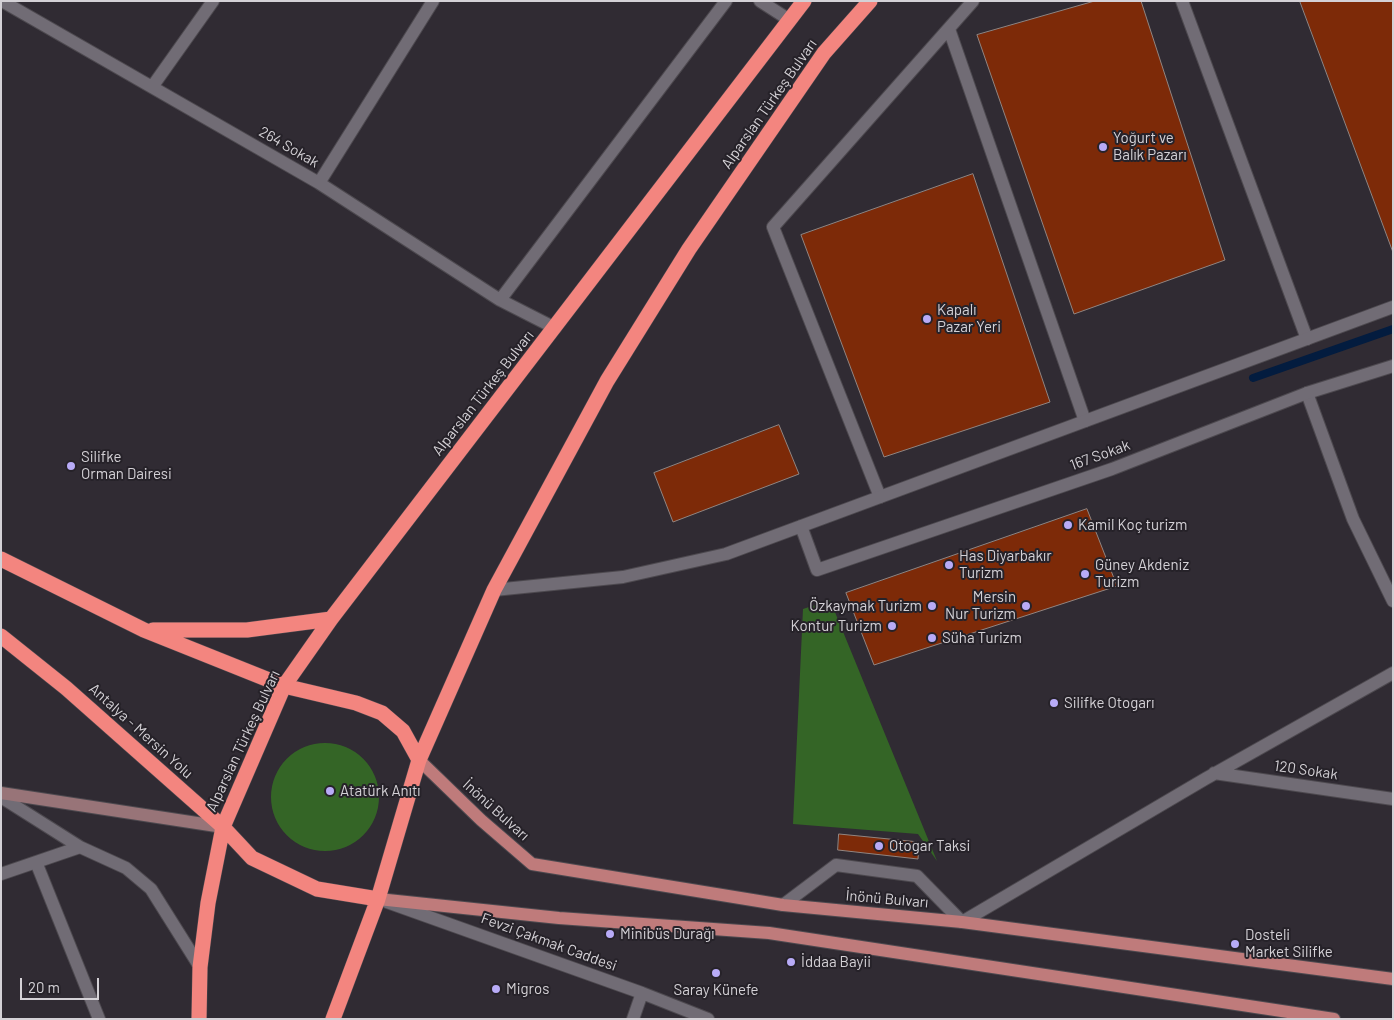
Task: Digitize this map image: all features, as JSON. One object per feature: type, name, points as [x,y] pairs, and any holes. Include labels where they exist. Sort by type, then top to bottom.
[{"type":"highway","name":"Alparslan Türkeş Bulvarı","points":[[223,827],[284,686],[331,619],[804,1]]},
{"type":"highway","name":"Alparslan Türkeş Bulvarı","points":[[419,760],[494,590],[607,381],[690,249],[824,53],[870,1]]},
{"type":"highway","points":[[1,559],[144,630],[284,686],[356,703],[382,713],[403,731],[419,760],[378,899],[333,1019]]},
{"type":"highway","points":[[144,630],[247,630],[331,619]]},
{"type":"highway","name":"Antalya - Mersin Yolu","points":[[1,636],[66,688],[223,827],[252,858],[317,889],[378,899]]},
{"type":"highway","points":[[199,1019],[200,967],[208,903],[223,827]]},
{"type":"main road","name":"İnönü Bulvarı","points":[[419,760],[481,820],[532,864],[783,905],[962,922],[1393,979]]},
{"type":"main road","points":[[378,899],[559,918],[769,932],[1275,1014],[1334,1019]]},
{"type":"street","points":[[152,87],[213,1]]},
{"type":"street","points":[[319,183],[433,1]]},
{"type":"street","points":[[500,300],[726,1]]},
{"type":"street","points":[[760,1],[788,20]]},
{"type":"street","points":[[880,496],[773,228],[973,1]]},
{"type":"street","points":[[1182,1],[1307,338]]},
{"type":"street","name":"264 Sokak","points":[[10,3],[319,183],[500,300],[555,328]]},
{"type":"street","points":[[949,29],[1085,420]]},
{"type":"street","points":[[494,590],[623,577],[726,554],[1393,307]]},
{"type":"street","name":"167 Sokak","points":[[802,526],[817,570],[1112,468],[1307,393],[1393,366]]},
{"type":"street","points":[[1307,393],[1353,519],[1393,600]]},
{"type":"street","points":[[783,905],[836,865],[917,876],[962,922],[1214,774],[1393,674]]},
{"type":"street","name":"120 Sokak","points":[[1214,774],[1393,799]]},
{"type":"street","points":[[1,795],[223,827]]},
{"type":"street","points":[[1,795],[80,847],[126,868],[151,888],[200,967]]},
{"type":"street","points":[[1,874],[80,847]]},
{"type":"street","points":[[36,862],[99,1019]]},
{"type":"street","name":"Fevzi Çakmak Caddesi","points":[[378,899],[642,993],[708,1019]]},
{"type":"street","points":[[633,1019],[642,993]]},
{"type":"green space","points":[[830,600],[937,861],[918,834],[793,824],[803,609]]},
{"type":"green space","points":[[325,743],[346,747],[364,758],[375,776],[379,797],[375,818],[364,836],[346,847],[325,851],[304,847],[286,836],[275,818],[271,797],[275,776],[286,758],[304,747]]},
{"type":"building","name":"Yoğurt ve Balık Pazarı","points":[[1095,1],[1141,1],[1225,260],[1074,314],[977,35]]},
{"type":"building","points":[[1300,1],[1393,1],[1393,252]]},
{"type":"building","name":"Kapalı Pazar Yeri","points":[[973,174],[1050,402],[884,457],[801,235]]},
{"type":"building","points":[[779,425],[799,474],[673,522],[654,473]]},
{"type":"building","points":[[1087,509],[1117,586],[874,665],[846,593]]},
{"type":"building","name":"Otogar Taksi","points":[[839,834],[919,842],[918,859],[838,850]]},
{"type":"waterway","points":[[1253,378],[1393,329]]},
{"type":"place","name":"Yoğurt ve Balık Pazarı","points":[[1103,147]]},
{"type":"place","name":"Kapalı Pazar Yeri","points":[[927,319]]},
{"type":"place","name":"Silifke Orman Dairesi","points":[[71,466]]},
{"type":"place","name":"Kamil Koç turizm","points":[[1068,525]]},
{"type":"place","name":"Has Diyarbakır Turizm","points":[[949,565]]},
{"type":"place","name":"Güney Akdeniz Turizm","points":[[1085,574]]},
{"type":"place","name":"Özkaymak Turizm","points":[[932,606]]},
{"type":"place","name":"Mersin Nur Turizm","points":[[1026,606]]},
{"type":"place","name":"Kontur Turizm","points":[[892,626]]},
{"type":"place","name":"Süha Turizm","points":[[932,638]]},
{"type":"place","name":"Silifke Otogarı","points":[[1054,703]]},
{"type":"place","name":"Atatürk Anıtı","points":[[330,791]]},
{"type":"place","name":"Otogar Taksi","points":[[879,846]]},
{"type":"place","name":"Minibüs Durağı","points":[[610,934]]},
{"type":"place","name":"Dosteli Market Silifke","points":[[1235,944]]},
{"type":"place","name":"İddaa Bayii","points":[[791,962]]},
{"type":"place","name":"Saray Künefe","points":[[716,973]]},
{"type":"place","name":"Migros","points":[[496,989]]}]
